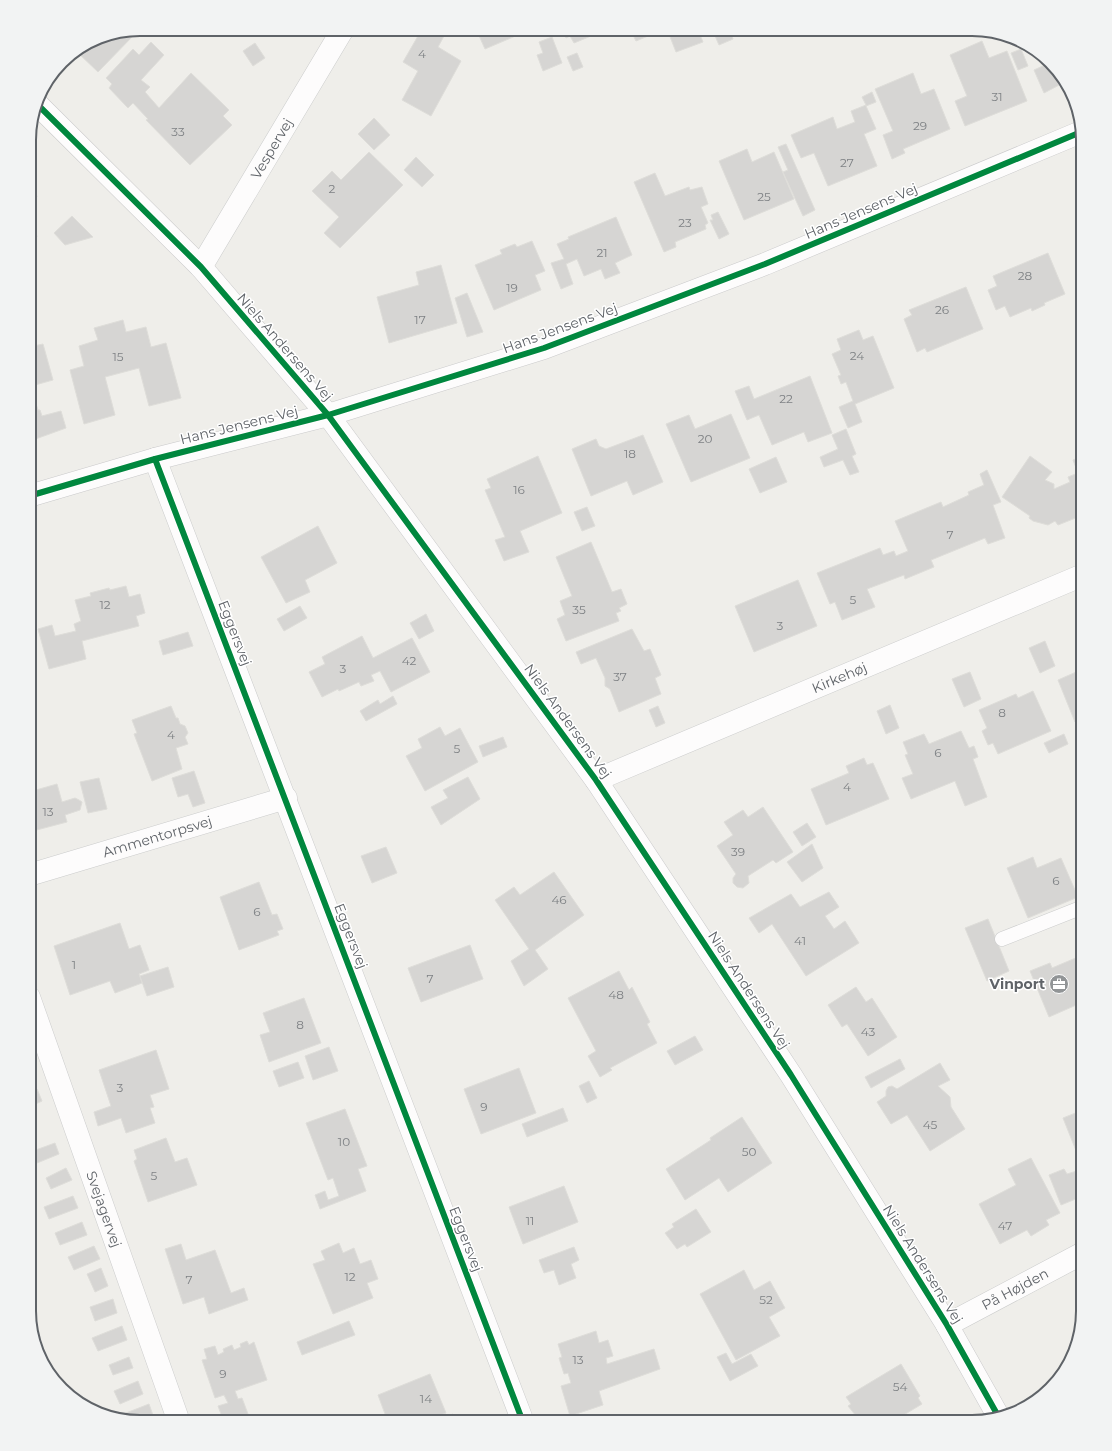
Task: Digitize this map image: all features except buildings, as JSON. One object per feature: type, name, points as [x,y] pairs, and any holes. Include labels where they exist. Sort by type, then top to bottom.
[{"type":"street","name":"Vespervej","points":[[201,268],[339,36]]},
{"type":"street","name":"Niels Andersens Vej","points":[[41,108],[201,268],[328,415],[596,780],[791,1075],[947,1325],[996,1412]]},
{"type":"street","name":"Hans Jensens Vej","points":[[36,494],[155,459],[328,415],[544,348],[765,264],[1076,134]]},
{"type":"street","name":"Eggersvej","points":[[155,459],[286,798],[520,1415]]},
{"type":"street","name":"Kirkehøj","points":[[596,780],[1076,578]]},
{"type":"street","name":"Ammentorpsvej","points":[[36,873],[286,798]]},
{"type":"street","name":"Svejagervej","points":[[36,1017],[177,1415]]},
{"type":"street","name":"På Højden","points":[[947,1325],[1076,1257]]},
{"type":"lane","points":[[1002,939],[1076,910]]},
{"type":"cycle path","points":[[41,108],[201,267],[328,415],[596,780],[791,1075],[947,1325],[996,1412]]},
{"type":"cycle path","points":[[36,494],[155,459],[328,415],[544,348],[765,264],[1076,134]]},
{"type":"cycle path","points":[[155,459],[520,1415]]},
{"type":"place","name":"Vinport","points":[[1059,984]]}]
